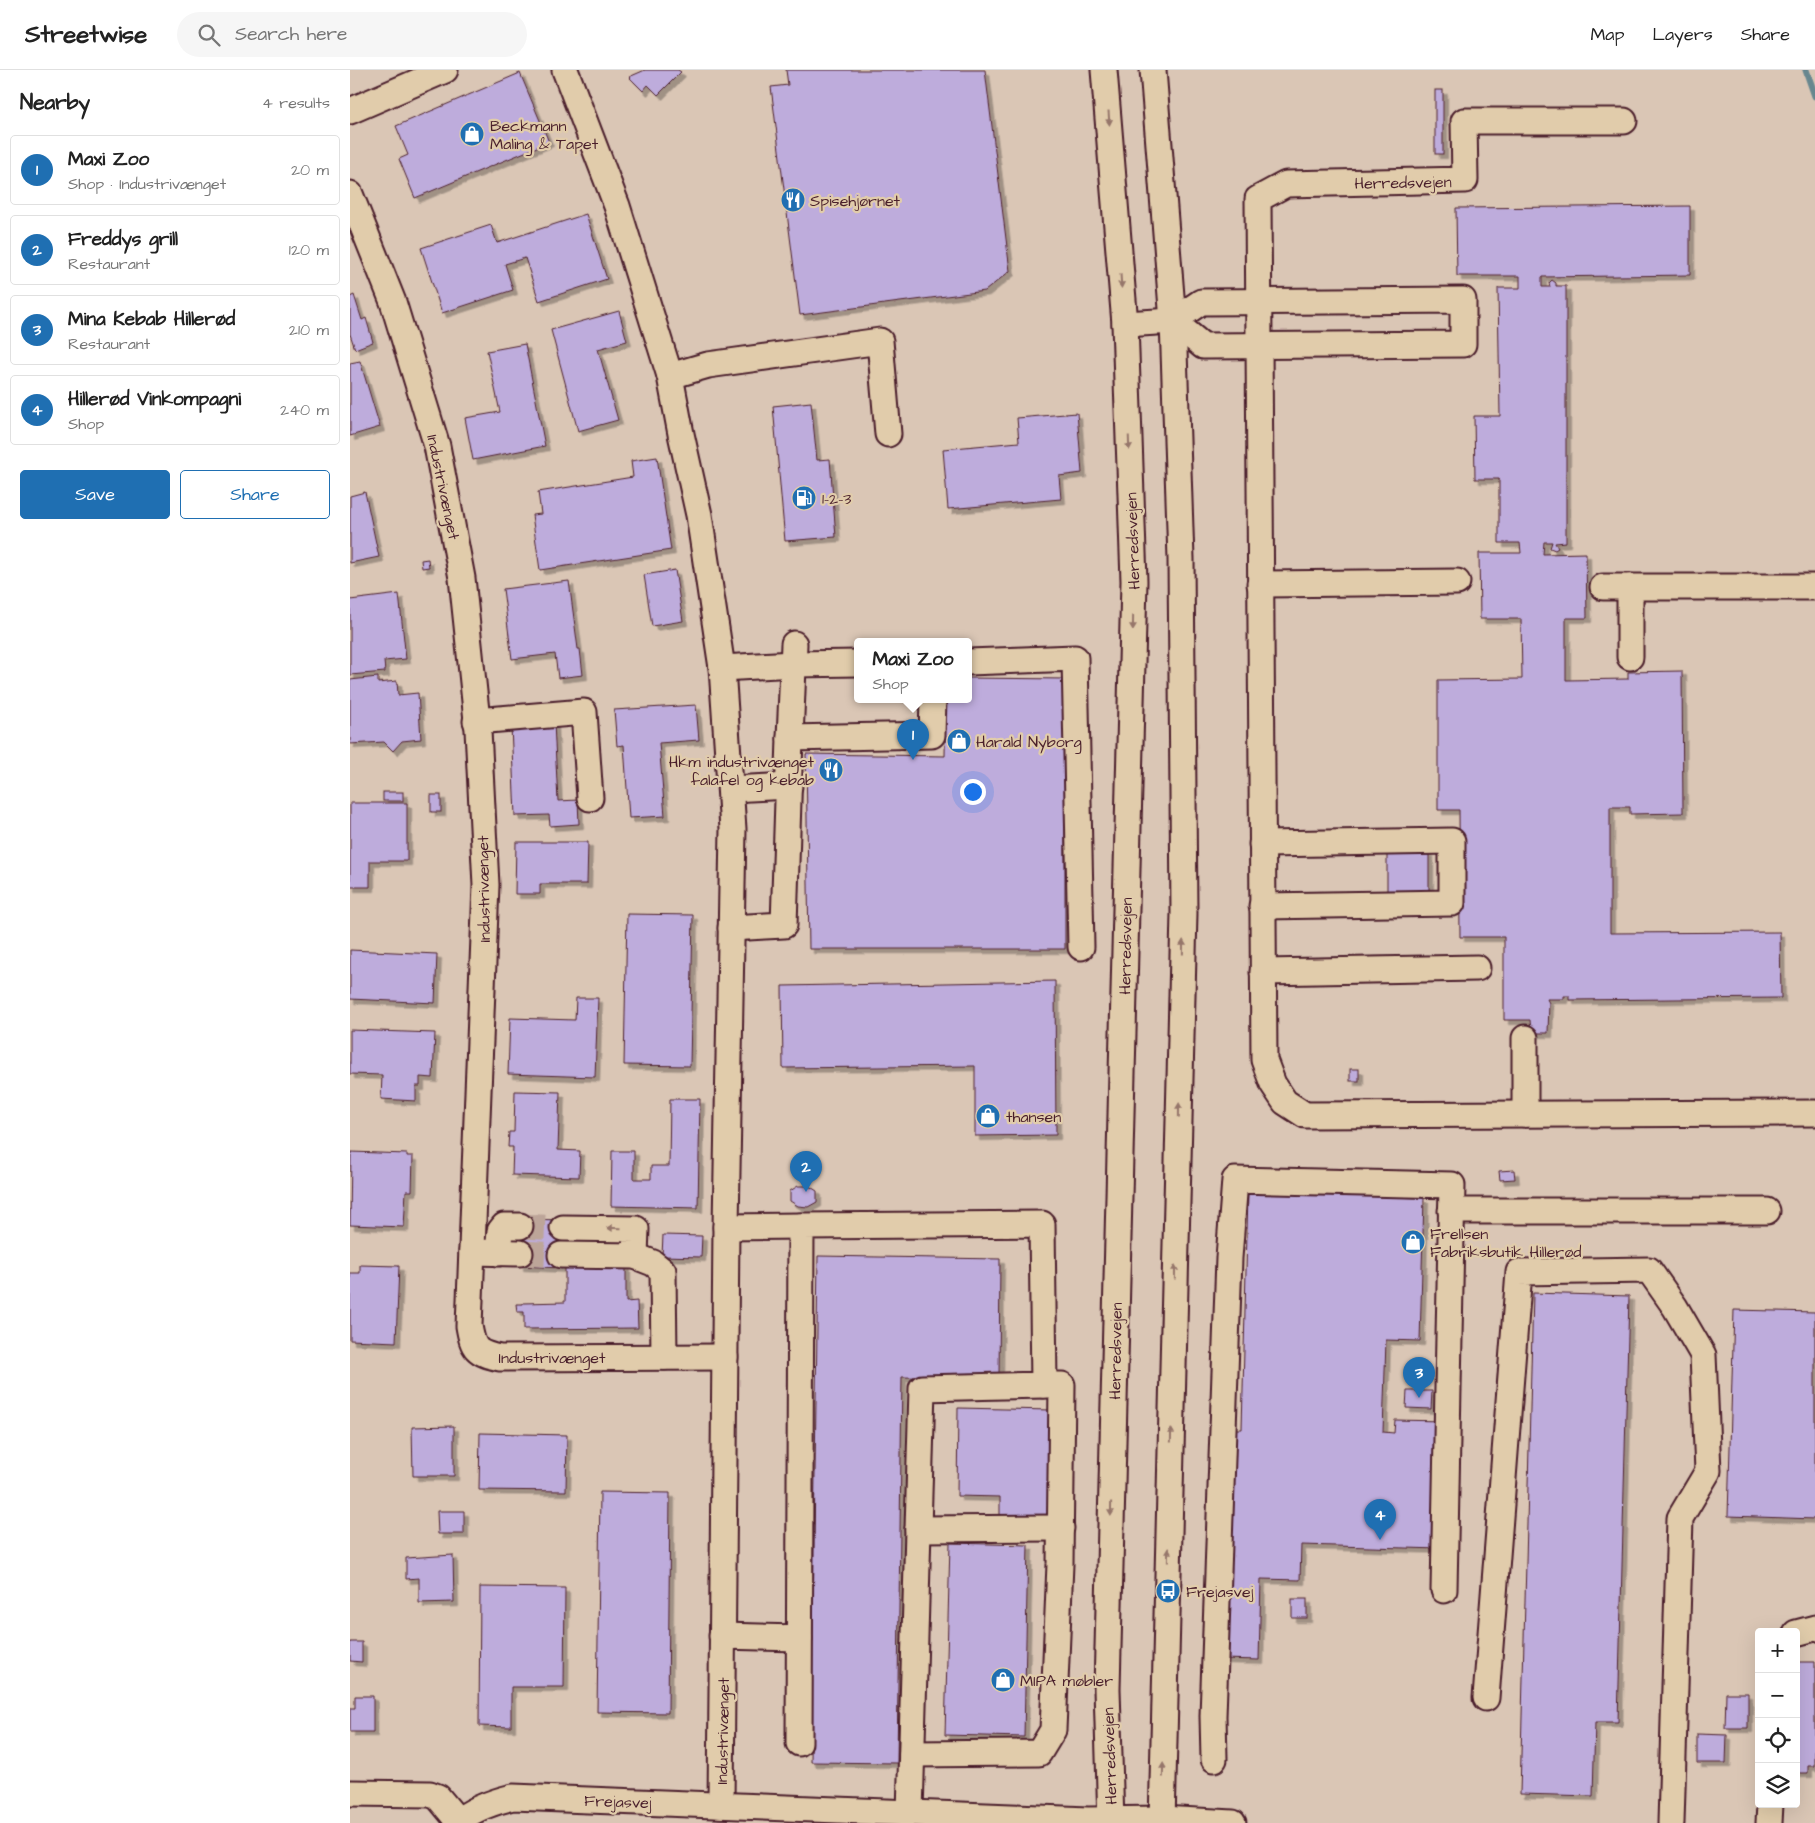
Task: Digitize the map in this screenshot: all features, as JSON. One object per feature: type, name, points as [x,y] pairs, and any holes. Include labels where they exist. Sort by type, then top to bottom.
[{"type":"street","points":[[350,111],[445,70]]},
{"type":"street","name":"Industrivænget","points":[[565,70],[617,206],[670,376],[699,515],[722,668],[733,829],[726,1226],[721,1805]]},
{"type":"street","name":"Herredsvejen","points":[[1104,70],[1124,324],[1134,581],[1107,1689],[1111,1822]]},
{"type":"street","points":[[1153,70],[1173,321],[1181,559],[1184,913],[1162,1821]]},
{"type":"street","name":"Herredsvejen","points":[[1624,121],[1464,121],[1464,180],[1286,184],[1258,199],[1264,1060],[1273,1084],[1285,1102],[1305,1115],[1815,1113]]},
{"type":"street","name":"Industrivænget","points":[[350,194],[393,302],[437,446],[461,571],[476,721],[486,885],[472,1252],[470,1326],[472,1340],[476,1350],[487,1356],[500,1358],[725,1357]]},
{"type":"street","points":[[1124,324],[1173,321],[1201,302],[1463,300],[1463,344],[1203,346],[1173,321]]},
{"type":"street","points":[[670,376],[708,365],[880,341],[888,434]]},
{"type":"street","points":[[1260,584],[1456,582]]},
{"type":"street","points":[[1603,587],[1815,587]]},
{"type":"street","points":[[1630,587],[1630,657]]},
{"type":"street","points":[[722,668],[794,654],[854,662]]},
{"type":"street","points":[[732,928],[784,925],[794,654]]},
{"type":"street","points":[[972,662],[1075,658],[1081,947]]},
{"type":"street","points":[[790,738],[932,735],[933,703]]},
{"type":"street","points":[[476,721],[584,712],[590,798]]},
{"type":"street","points":[[730,789],[789,786]]},
{"type":"street","points":[[1262,844],[1452,841],[1452,903],[1262,906]]},
{"type":"street","points":[[1263,972],[1477,968]]},
{"type":"street","points":[[1525,1038],[1525,1114]]},
{"type":"street","points":[[1214,1759],[1213,1716],[1228,1278],[1235,1180],[1452,1185],[1444,1590]]},
{"type":"street","points":[[1451,1211],[1767,1211]]},
{"type":"street","points":[[726,1226],[1042,1224],[1044,1386]]},
{"type":"street","points":[[472,1252],[509,1253],[500,1231],[504,1226],[520,1226]]},
{"type":"street","points":[[799,1744],[801,1226]]},
{"type":"street","points":[[563,1228],[636,1229],[635,1256]]},
{"type":"street","points":[[561,1255],[635,1256],[653,1263],[663,1272],[664,1357]]},
{"type":"street","points":[[1486,1698],[1519,1272],[1649,1270],[1675,1307],[1703,1356],[1708,1471],[1680,1518],[1671,1823]]},
{"type":"street","points":[[910,1813],[922,1388],[1062,1385],[1061,1528],[1053,1730],[1039,1753],[912,1754]]},
{"type":"street","points":[[918,1529],[1061,1528]]},
{"type":"street","points":[[1800,1632],[1815,1628]]},
{"type":"street","points":[[722,1636],[799,1638]]},
{"type":"street","name":"Frejasvej","points":[[350,1792],[430,1794],[438,1797],[457,1822],[489,1804],[513,1798],[721,1805],[751,1815],[910,1813],[1111,1822],[1233,1823]]},
{"type":"street","points":[[1769,1823],[1770,1808]]},
{"type":"building","points":[[645,70],[678,70],[681,72],[658,95],[648,85],[643,91],[629,77]]},
{"type":"building","points":[[786,70],[985,70],[1010,271],[985,291],[800,315],[771,87],[788,85]]},
{"type":"building","name":"Beckmann Maling & Tapet","points":[[520,73],[549,142],[415,198],[399,159],[408,155],[396,126]]},
{"type":"building","points":[[1435,90],[1443,90],[1443,154],[1435,154]]},
{"type":"building","points":[[1690,206],[1690,275],[1542,277],[1542,287],[1550,287],[1549,283],[1552,280],[1556,283],[1556,286],[1566,286],[1566,542],[1555,543],[1558,548],[1555,550],[1550,548],[1552,542],[1544,542],[1543,554],[1586,553],[1587,618],[1566,618],[1566,680],[1628,679],[1628,672],[1682,671],[1683,813],[1630,814],[1630,807],[1610,807],[1610,933],[1780,932],[1781,998],[1569,1000],[1569,996],[1564,996],[1564,999],[1547,999],[1549,1003],[1548,1033],[1531,1033],[1530,1020],[1504,1020],[1504,937],[1460,937],[1459,810],[1438,810],[1438,680],[1522,679],[1521,619],[1480,619],[1479,553],[1521,553],[1520,543],[1499,543],[1499,479],[1475,479],[1474,416],[1500,416],[1498,288],[1520,288],[1520,276],[1457,276],[1456,208]]},
{"type":"building","points":[[586,214],[607,279],[539,301],[525,258],[505,264],[513,290],[442,313],[421,248],[491,225],[497,243]]},
{"type":"building","points":[[354,295],[362,320],[366,318],[373,342],[355,349],[350,334],[350,297]]},
{"type":"building","points":[[619,311],[627,341],[598,349],[618,420],[578,431],[551,330]]},
{"type":"building","points":[[525,344],[545,446],[473,460],[465,418],[500,412],[487,351]]},
{"type":"building","points":[[360,361],[380,427],[350,436],[350,363]]},
{"type":"building","points":[[811,402],[817,460],[830,459],[836,537],[785,541],[773,406]]},
{"type":"building","points":[[1077,413],[1082,473],[1059,476],[1061,499],[948,509],[943,449],[1019,442],[1017,418]]},
{"type":"building","points":[[657,457],[671,550],[540,570],[532,515],[541,514],[538,492],[633,477],[631,461]]},
{"type":"building","points":[[365,492],[379,557],[350,563],[350,496]]},
{"type":"building","points":[[428,559],[429,567],[422,568],[421,560]]},
{"type":"building","points":[[675,570],[683,621],[652,626],[644,575]]},
{"type":"building","points":[[569,581],[583,675],[558,678],[555,654],[512,659],[503,589]]},
{"type":"building","points":[[399,594],[406,659],[384,661],[385,672],[350,675],[350,600]]},
{"type":"building","points":[[378,677],[378,683],[397,681],[398,695],[418,693],[421,739],[402,741],[393,751],[384,742],[350,744],[350,680]]},
{"type":"building","points":[[972,678],[1065,679],[1065,949],[809,949],[806,754],[945,756],[946,703],[972,703]]},
{"type":"building","points":[[696,705],[699,740],[659,743],[665,816],[629,818],[624,745],[617,746],[614,710]]},
{"type":"building","points":[[554,723],[558,801],[578,800],[579,824],[550,826],[549,815],[515,816],[511,726]]},
{"type":"building","points":[[383,792],[403,792],[403,801],[383,801]]},
{"type":"building","points":[[431,795],[441,795],[441,812],[431,812]]},
{"type":"building","points":[[350,803],[407,803],[407,861],[370,861],[370,887],[350,887]]},
{"type":"building","points":[[516,842],[588,842],[587,884],[540,884],[540,894],[515,894]]},
{"type":"building","points":[[1387,852],[1429,852],[1429,895],[1387,895]]},
{"type":"building","points":[[627,914],[693,915],[690,1066],[624,1065]]},
{"type":"building","points":[[350,950],[437,954],[435,1003],[350,999]]},
{"type":"building","points":[[1055,981],[1056,1135],[975,1136],[975,1066],[783,1068],[782,986]]},
{"type":"building","points":[[576,998],[598,998],[595,1077],[508,1074],[510,1018],[575,1020]]},
{"type":"building","points":[[350,1030],[435,1033],[433,1078],[420,1077],[420,1086],[416,1086],[416,1101],[381,1099],[382,1075],[350,1074]]},
{"type":"building","points":[[1350,1069],[1359,1069],[1359,1081],[1350,1081]]},
{"type":"building","points":[[515,1091],[560,1092],[558,1150],[580,1151],[579,1177],[512,1175],[513,1147],[508,1147],[509,1132],[514,1132]]},
{"type":"building","points":[[670,1099],[700,1099],[698,1208],[611,1206],[612,1151],[634,1151],[634,1179],[651,1179],[651,1166],[669,1166]]},
{"type":"building","points":[[351,1152],[407,1154],[407,1156],[413,1156],[412,1191],[406,1191],[404,1227],[350,1225]]},
{"type":"building","points":[[1514,1170],[1515,1179],[1500,1180],[1499,1171]]},
{"type":"building","points":[[798,1186],[809,1186],[817,1191],[817,1202],[808,1207],[798,1206],[790,1201],[790,1191]]},
{"type":"building","points":[[1248,1193],[1424,1198],[1420,1341],[1386,1340],[1383,1432],[1394,1433],[1395,1420],[1443,1421],[1440,1549],[1301,1545],[1300,1580],[1261,1579],[1259,1660],[1223,1659],[1230,1429],[1242,1429]]},
{"type":"building","points":[[521,1219],[563,1220],[561,1268],[519,1266]]},
{"type":"building","points":[[663,1235],[702,1236],[701,1257],[662,1256]]},
{"type":"building","points":[[818,1256],[1000,1259],[999,1379],[902,1377],[897,1763],[811,1762]]},
{"type":"building","points":[[360,1265],[399,1266],[396,1342],[350,1340],[350,1273],[360,1273]]},
{"type":"building","points":[[565,1266],[626,1266],[626,1302],[637,1301],[638,1328],[524,1329],[524,1312],[517,1312],[516,1304],[565,1302]]},
{"type":"building","points":[[1533,1293],[1629,1296],[1618,1722],[1595,1722],[1593,1796],[1520,1794]]},
{"type":"building","points":[[1734,1310],[1815,1312],[1815,1519],[1728,1516]]},
{"type":"building","points":[[1407,1391],[1432,1391],[1431,1409],[1406,1408]]},
{"type":"building","points":[[958,1408],[1051,1410],[1049,1519],[1000,1518],[1000,1497],[957,1496]]},
{"type":"building","points":[[454,1426],[454,1476],[413,1476],[412,1427]]},
{"type":"building","points":[[480,1433],[567,1435],[566,1491],[479,1490]]},
{"type":"building","points":[[600,1492],[670,1493],[668,1713],[597,1712]]},
{"type":"building","points":[[437,1511],[464,1511],[464,1534],[438,1534]]},
{"type":"building","points":[[950,1543],[1028,1545],[1024,1737],[945,1735]]},
{"type":"building","points":[[453,1555],[454,1602],[419,1603],[419,1578],[406,1579],[406,1558]]},
{"type":"building","points":[[480,1587],[565,1588],[564,1687],[511,1687],[511,1727],[479,1726]]},
{"type":"building","points":[[1292,1599],[1307,1599],[1307,1618],[1292,1618]]},
{"type":"building","points":[[350,1642],[362,1642],[362,1662],[350,1661]]},
{"type":"building","points":[[1800,1662],[1815,1662],[1815,1766],[1808,1766],[1808,1773],[1800,1773]]},
{"type":"building","points":[[1726,1693],[1748,1693],[1748,1728],[1725,1728]]},
{"type":"building","points":[[355,1696],[373,1696],[373,1732],[350,1732],[350,1708],[355,1708]]},
{"type":"building","points":[[1697,1734],[1727,1735],[1726,1763],[1697,1763]]},
{"type":"waterway","points":[[1806,70],[1815,96]]},
{"type":"tunnel","points":[[520,1226],[563,1228]]},
{"type":"tunnel","points":[[520,1253],[561,1255]]},
{"type":"place","name":"Beckmann Maling & Tapet","points":[[472,134]]},
{"type":"place","name":"Spisehjørnet","points":[[793,200]]},
{"type":"place","name":"1-2-3","points":[[804,498]]},
{"type":"place","name":"Harald Nyborg","points":[[959,741]]},
{"type":"place","name":"Maxi Zoo","points":[[913,760]]},
{"type":"place","name":"Hkm industrivænget falafel og kebab","points":[[831,770]]},
{"type":"place","name":"thansen","points":[[988,1116]]},
{"type":"place","name":"Freddys grill","points":[[806,1192]]},
{"type":"place","name":"Frellsen Fabriksbutik Hillerød","points":[[1413,1242]]},
{"type":"place","name":"Mina Kebab Hillerød","points":[[1419,1398]]},
{"type":"place","name":"Hillerød Vinkompagni","points":[[1380,1540]]},
{"type":"place","name":"Frejasvej","points":[[1168,1591]]},
{"type":"place","name":"MIPA møbler","points":[[1003,1680]]}]
